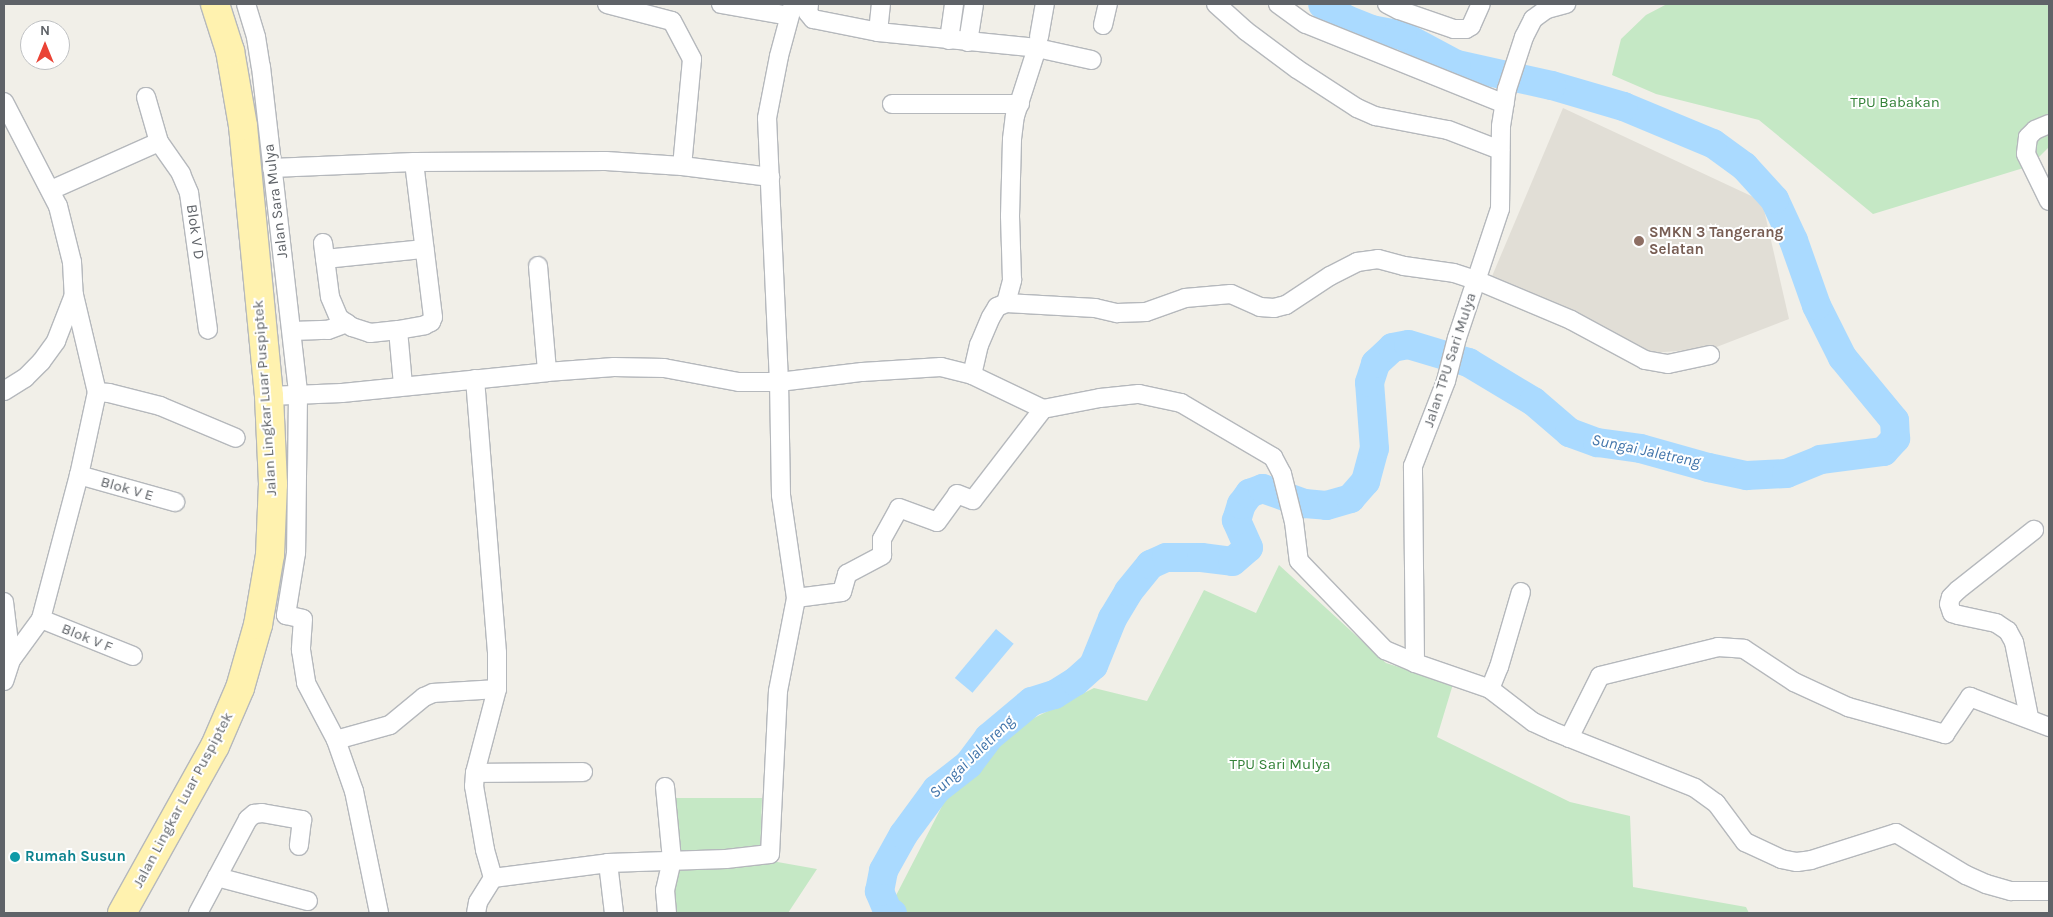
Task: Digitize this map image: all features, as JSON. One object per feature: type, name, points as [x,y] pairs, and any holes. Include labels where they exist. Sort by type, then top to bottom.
[{"type":"main road","name":"Jalan Lingkar Luar Puspiptek","points":[[122,913],[215,746],[240,688],[258,625],[270,555],[273,484],[269,396],[243,126],[230,51],[215,4]]},
{"type":"street","points":[[606,4],[672,21],[692,60],[682,166]]},
{"type":"street","points":[[493,878],[608,863],[726,858],[770,854],[778,692],[796,598],[781,495],[779,382],[767,118],[779,56],[791,10],[721,4]]},
{"type":"street","points":[[809,4],[808,13],[812,19],[878,32],[968,42],[1038,42],[1092,60]]},
{"type":"street","points":[[878,32],[881,4]]},
{"type":"street","points":[[949,40],[954,4]]},
{"type":"street","points":[[968,42],[974,4]]},
{"type":"street","points":[[1006,303],[1012,280],[1010,216],[1012,139],[1038,42],[1045,4]]},
{"type":"street","points":[[1104,25],[1108,4]]},
{"type":"street","points":[[1216,4],[1253,37],[1357,108],[1375,116],[1448,130],[1500,150]]},
{"type":"street","points":[[1278,4],[1306,24],[1506,96]]},
{"type":"street","points":[[1396,6],[1454,29],[1466,29],[1475,20],[1482,4]]},
{"type":"street","name":"Jalan TPU Sari Mulya","points":[[1415,663],[1413,466],[1446,381],[1457,338],[1500,209],[1500,126],[1506,96],[1524,37],[1533,18],[1547,9],[1566,4]]},
{"type":"street","name":"Jalan Sara Mulya","points":[[248,7],[261,67],[298,394],[296,553],[286,615],[303,619],[301,650],[306,683],[336,740]]},
{"type":"street","name":"Blok V D","points":[[146,97],[159,142],[180,174],[189,193],[208,330]]},
{"type":"street","points":[[4,102],[51,190],[65,226],[72,262],[74,295],[97,392],[79,475],[41,619],[11,660],[4,681]]},
{"type":"street","points":[[892,104],[1020,104]]},
{"type":"street","points":[[2049,124],[2035,130],[2028,137],[2026,154],[2049,201]]},
{"type":"street","points":[[51,190],[159,142]]},
{"type":"street","points":[[272,168],[414,162],[606,161],[682,166],[770,177]]},
{"type":"street","points":[[414,162],[432,317],[431,322],[425,325],[398,330],[370,333],[352,327],[339,318],[330,297],[324,251],[424,249]]},
{"type":"street","points":[[972,376],[979,345],[991,317],[997,308],[1006,303],[1095,308],[1117,313],[1146,312],[1185,298],[1231,294],[1260,307],[1274,308],[1286,305],[1330,276],[1357,262],[1378,259],[1404,266],[1454,273],[1476,280],[1571,320],[1645,360],[1668,364],[1710,355]]},
{"type":"street","points":[[538,266],[547,372]]},
{"type":"street","points":[[4,390],[25,378],[41,362],[56,340],[74,295]]},
{"type":"street","points":[[292,331],[328,330],[347,323]]},
{"type":"street","points":[[398,330],[403,386]]},
{"type":"street","points":[[269,396],[342,392],[547,372],[639,367],[686,370],[739,382],[779,382],[862,372],[941,367],[972,376],[1043,409],[1100,398],[1139,394],[1181,402],[1273,457],[1282,474],[1294,522],[1300,561],[1385,650],[1415,663],[1490,689],[1533,722],[1706,794],[1745,842],[1781,859],[1797,862],[1811,860],[1896,833],[1966,875],[1986,884],[2011,891],[2049,891]]},
{"type":"street","points":[[475,379],[497,653],[497,688],[475,773],[476,800],[493,878],[478,902],[476,913]]},
{"type":"street","points":[[97,392],[109,393],[160,406],[236,438]]},
{"type":"street","points":[[796,598],[842,592],[847,574],[882,555],[882,539],[899,508],[937,522],[957,494],[973,500],[1043,409]]},
{"type":"street","name":"Blok V E","points":[[79,475],[174,502]]},
{"type":"street","points":[[2030,718],[2014,642],[2008,631],[1996,623],[1952,613],[1949,604],[1958,590],[2034,530]]},
{"type":"street","points":[[1490,689],[1500,667],[1521,592]]},
{"type":"street","points":[[4,602],[11,660]]},
{"type":"street","name":"Blok V F","points":[[41,619],[133,656]]},
{"type":"street","points":[[1569,738],[1600,676],[1718,646],[1744,649],[1794,682],[1848,707],[1945,734],[1970,697],[2030,718],[2049,727]]},
{"type":"street","points":[[379,913],[359,809],[336,740],[390,724],[424,697],[433,693],[497,688]]},
{"type":"street","points":[[475,773],[583,772]]},
{"type":"street","points":[[665,787],[672,860],[665,890],[667,913]]},
{"type":"street","points":[[198,913],[248,819],[254,814],[262,813],[302,820],[299,846]]},
{"type":"street","points":[[608,863],[614,913]]},
{"type":"street","points":[[217,877],[308,900]]},
{"type":"shaded area","name":"SMKN 3 Tangerang Selatan","points":[[1563,108],[1762,201],[1789,319],[1714,348],[1652,353],[1490,281]]},
{"type":"green space","name":"TPU Babakan","points":[[1667,4],[2049,4],[2049,147],[2030,166],[1873,214],[1759,120],[1656,94],[1612,75],[1621,39],[1646,15]]},
{"type":"green space","name":"TPU Sari Mulya","points":[[1279,565],[1386,663],[1453,684],[1437,737],[1570,802],[1630,816],[1633,887],[1746,907],[1749,913],[887,913],[958,775],[1014,728],[1094,688],[1147,701],[1204,590],[1256,613]]},
{"type":"green space","points":[[661,798],[762,798],[760,859],[817,869],[788,913],[672,913]]},
{"type":"water","points":[[996,629],[1014,644],[972,693],[955,678]]},
{"type":"waterway","name":"Sungai Jaletreng","points":[[892,913],[887,910],[879,891],[883,870],[903,834],[936,789],[968,764],[988,737],[1031,701],[1054,694],[1075,681],[1093,665],[1112,618],[1128,591],[1150,564],[1166,557],[1201,557],[1232,561],[1248,547],[1236,520],[1241,504],[1249,493],[1262,488],[1304,503],[1326,505],[1350,498],[1365,481],[1374,448],[1369,382],[1375,363],[1392,347],[1408,344],[1468,362],[1533,401],[1569,432],[1597,442],[1640,448],[1708,467],[1746,475],[1786,473],[1820,459],[1883,451],[1895,438],[1894,420],[1842,357],[1816,305],[1793,240],[1774,199],[1744,166],[1712,143],[1623,106],[1551,85],[1456,64],[1402,35],[1371,29],[1346,19],[1322,4]]},
{"type":"place","name":"SMKN 3 Tangerang Selatan","points":[[1639,241]]},
{"type":"place","name":"Rumah Susun","points":[[15,857]]}]
